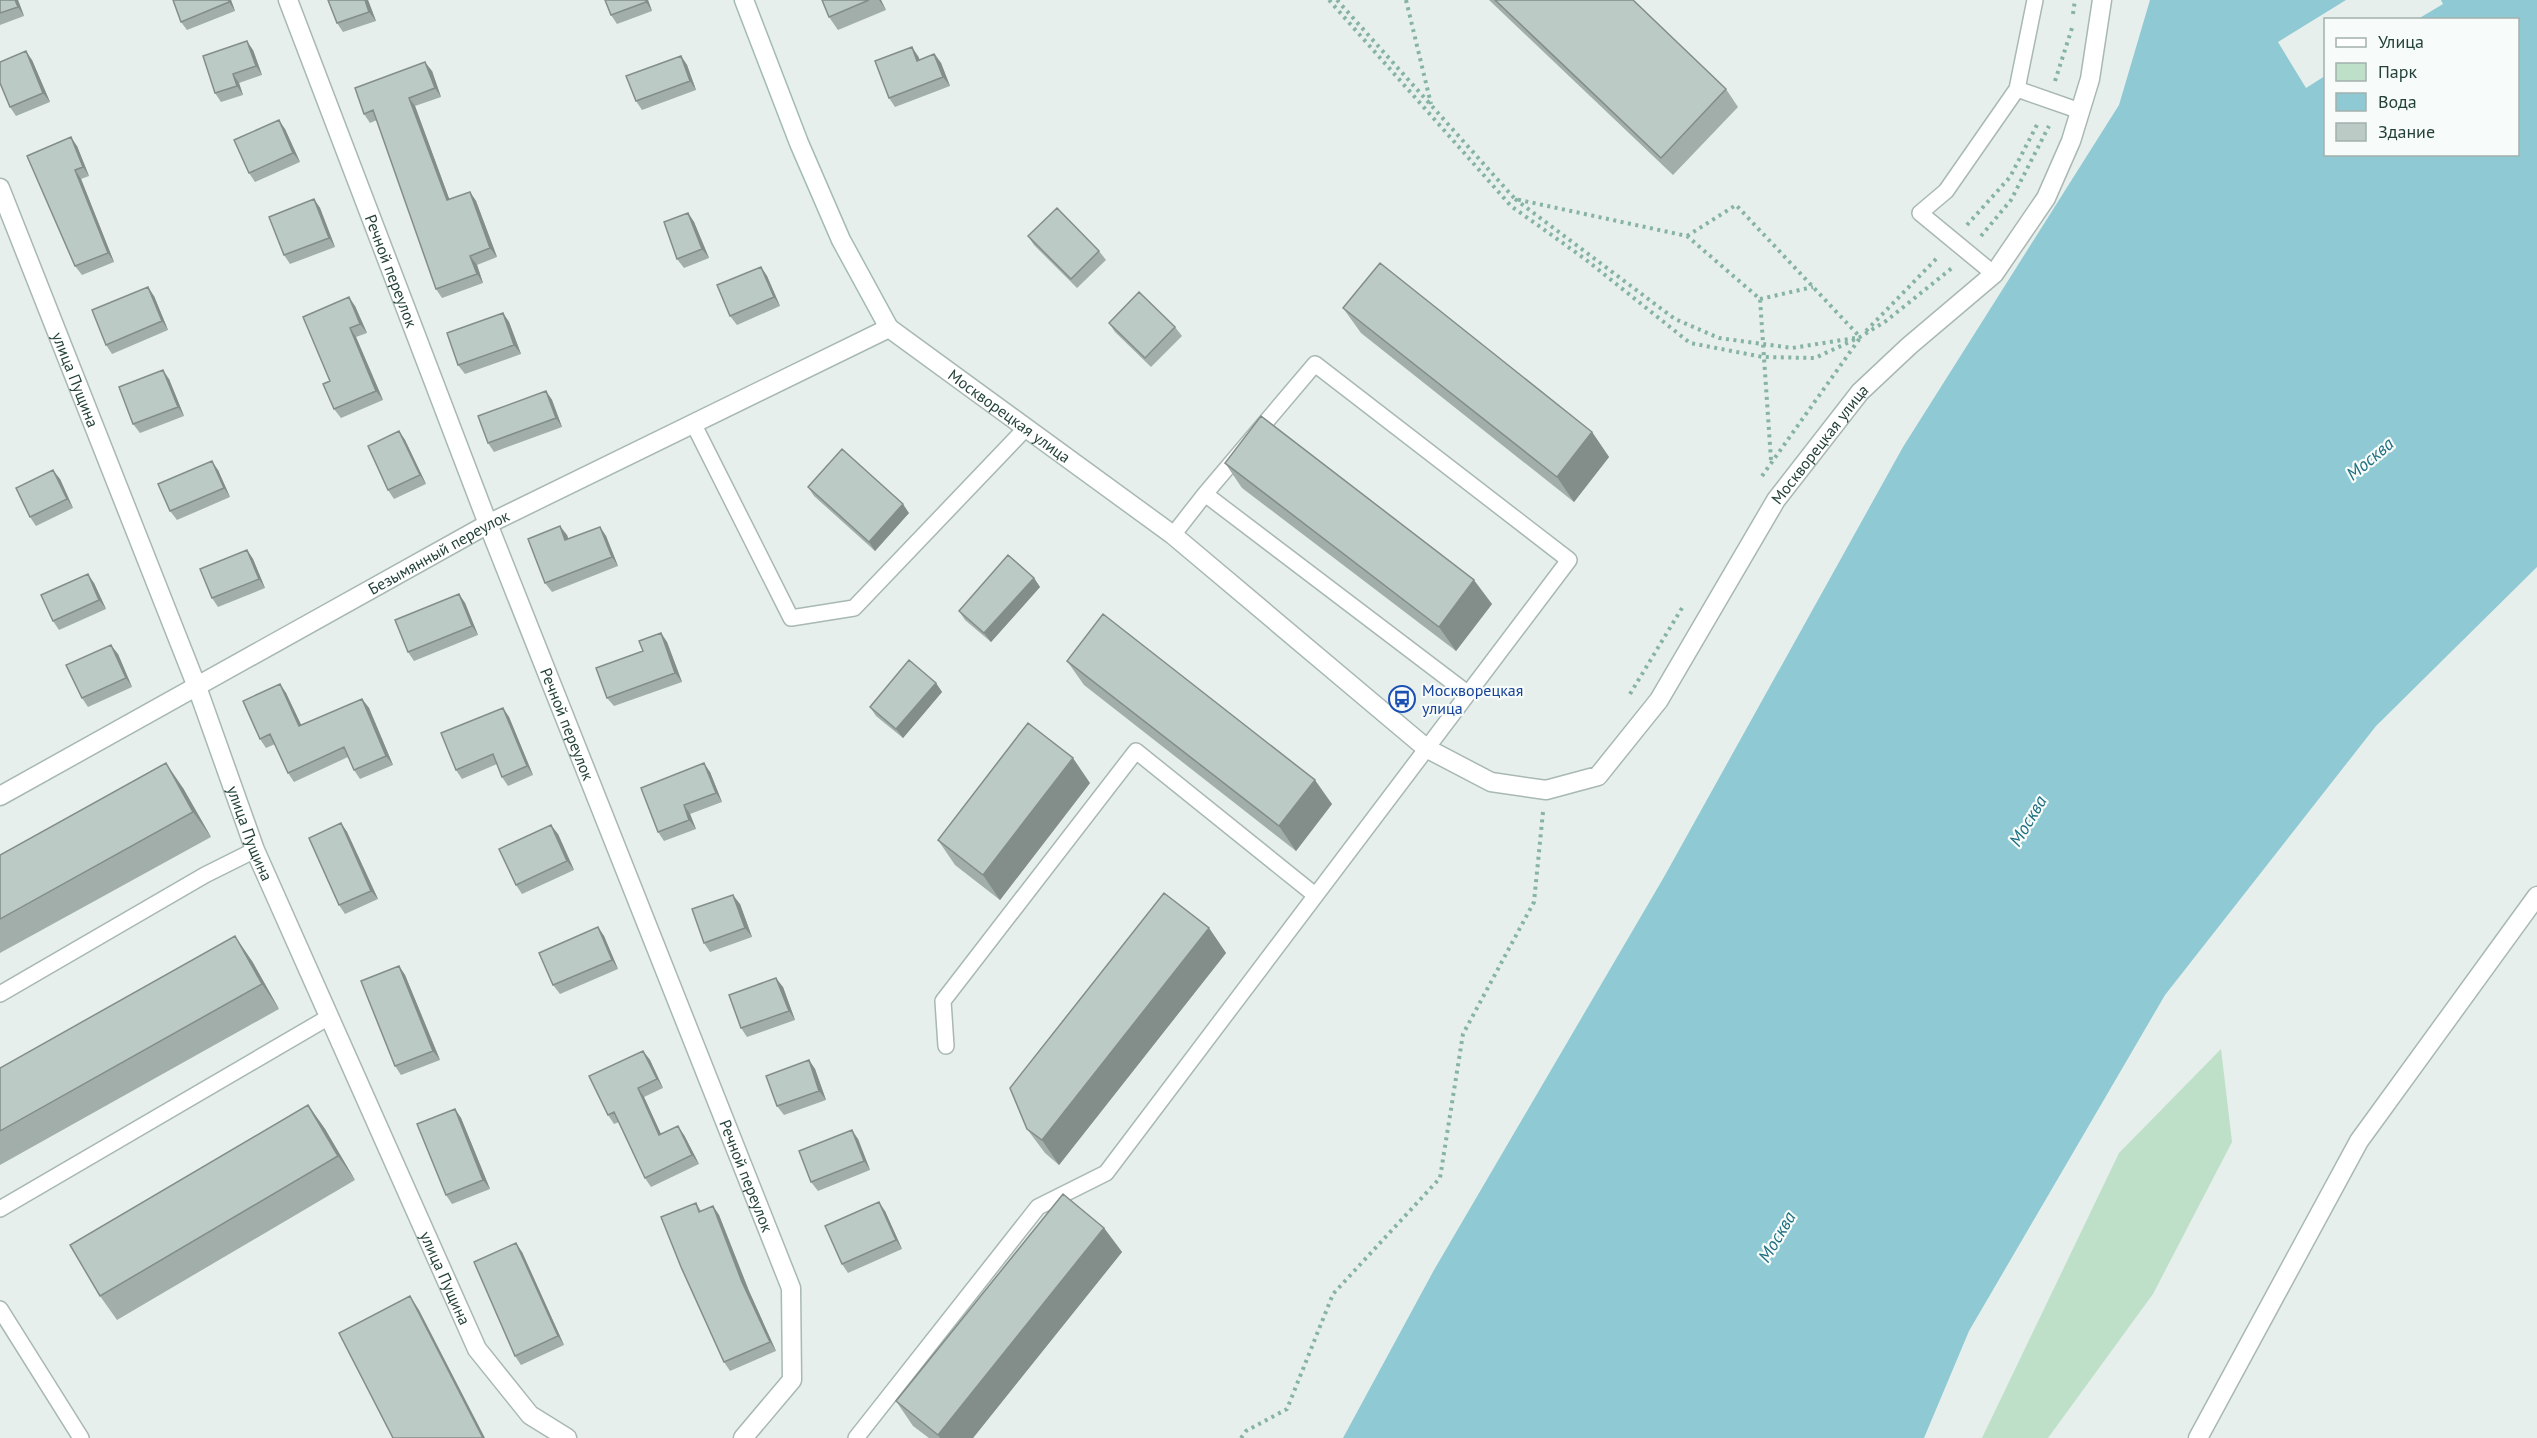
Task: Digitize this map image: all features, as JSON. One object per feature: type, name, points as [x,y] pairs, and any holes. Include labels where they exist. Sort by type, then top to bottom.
[{"type":"street","name":"Речной переулок","points":[[288,0],[488,524],[791,1288],[792,1380],[743,1438]]},
{"type":"street","name":"Москворецкая улица","points":[[744,0],[799,143],[832,219],[889,327],[1173,535],[1426,748],[1491,782],[1546,790],[1598,776],[1659,700],[1776,500],[1860,392],[1909,346],[1994,274],[2046,198],[2071,141],[2090,79],[2102,0]]},
{"type":"street","name":"улица Пущина","points":[[0,188],[197,687],[255,850],[477,1349],[530,1415],[567,1438]]},
{"type":"street","name":"Безымянный переулок","points":[[0,796],[488,524],[889,327]]},
{"type":"street","points":[[2198,1438],[2360,1141],[2537,896]]},
{"type":"lane","points":[[1994,274],[1920,213],[1946,191],[2017,88],[2035,0]]},
{"type":"lane","points":[[2017,88],[2080,111]]},
{"type":"lane","points":[[856,1438],[1038,1207],[1106,1173],[1569,560],[1316,364],[1173,535]]},
{"type":"lane","points":[[693,423],[791,618],[854,608],[1026,428]]},
{"type":"lane","points":[[1205,494],[1467,693]]},
{"type":"lane","points":[[946,1046],[943,1001],[1136,752],[1315,895]]},
{"type":"lane","points":[[0,994],[206,875],[255,850]]},
{"type":"lane","points":[[0,1209],[328,1017]]},
{"type":"lane","points":[[0,1309],[81,1438]]},
{"type":"path","points":[[1329,0],[1511,206],[1585,259],[1690,343],[1763,357],[1815,358],[1860,337],[1886,321],[1950,270],[1968,253],[2011,200],[2055,102],[2072,28],[2075,0]]},
{"type":"path","points":[[1337,0],[1515,199],[1676,319],[1719,338],[1792,348],[1860,337]]},
{"type":"path","points":[[1406,0],[1432,106]]},
{"type":"path","points":[[1759,480],[1860,337],[1953,241],[2010,177],[2055,102]]},
{"type":"path","points":[[1515,199],[1687,236],[1760,299],[1771,460]]},
{"type":"path","points":[[1687,236],[1736,205],[1860,337]]},
{"type":"path","points":[[1760,299],[1813,287]]},
{"type":"path","points":[[1628,698],[1688,599]]},
{"type":"path","points":[[1241,1438],[1246,1431],[1287,1409],[1333,1294],[1440,1178],[1463,1035],[1534,902],[1546,790]]},
{"type":"green space","points":[[2221,1049],[2232,1142],[2153,1294],[2048,1438],[1982,1438],[2119,1153]]},
{"type":"water","name":"Москва","points":[[2150,0],[2537,0],[2537,567],[2376,726],[2165,995],[1969,1331],[1924,1438],[1343,1438],[1434,1270],[1664,877],[1903,447],[2119,105]]},
{"type":"pier","points":[[2346,0],[2441,0],[2443,4],[2420,18],[2324,18],[2324,77],[2306,88],[2278,42]]},
{"type":"building","points":[[0,0],[15,0],[18,7],[0,13]]},
{"type":"building","points":[[173,0],[228,0],[229,2],[181,22]]},
{"type":"building","points":[[328,0],[365,0],[369,12],[337,23]]},
{"type":"building","points":[[605,0],[645,0],[646,2],[611,15]]},
{"type":"building","points":[[822,0],[869,0],[829,17]]},
{"type":"building","points":[[1495,0],[1633,0],[1726,89],[1661,158]]},
{"type":"building","points":[[247,41],[256,66],[233,74],[237,86],[215,93],[203,56]]},
{"type":"building","points":[[912,47],[917,61],[934,54],[943,77],[889,98],[875,61]]},
{"type":"building","points":[[26,51],[43,93],[10,107],[0,83],[0,62]]},
{"type":"building","points":[[681,56],[690,81],[636,101],[626,76]]},
{"type":"building","points":[[425,62],[435,88],[409,98],[447,200],[470,192],[490,248],[470,256],[477,274],[436,289],[373,110],[364,114],[355,88]]},
{"type":"building","points":[[279,120],[293,153],[249,173],[234,140]]},
{"type":"building","points":[[71,137],[83,167],[75,170],[108,253],[75,266],[27,156]]},
{"type":"building","points":[[314,199],[329,238],[284,255],[269,217]]},
{"type":"building","points":[[1057,208],[1099,251],[1071,279],[1028,236]]},
{"type":"building","points":[[688,213],[702,249],[677,259],[664,222]]},
{"type":"building","points":[[1380,263],[1592,432],[1557,477],[1343,308]]},
{"type":"building","points":[[761,267],[774,297],[730,316],[717,285]]},
{"type":"building","points":[[148,287],[162,321],[106,345],[92,310]]},
{"type":"building","points":[[1139,292],[1175,327],[1145,358],[1109,323]]},
{"type":"building","points":[[349,297],[360,324],[350,328],[376,391],[334,409],[323,384],[330,381],[303,317]]},
{"type":"building","points":[[503,313],[514,345],[458,365],[447,333]]},
{"type":"building","points":[[163,370],[178,407],[133,424],[119,387]]},
{"type":"building","points":[[546,391],[556,418],[488,443],[478,416]]},
{"type":"building","points":[[1261,416],[1474,580],[1439,627],[1225,463]]},
{"type":"building","points":[[399,431],[420,475],[388,490],[368,446]]},
{"type":"building","points":[[842,449],[903,504],[869,542],[808,487]]},
{"type":"building","points":[[212,461],[224,488],[170,511],[158,484]]},
{"type":"building","points":[[53,470],[67,499],[30,517],[16,488]]},
{"type":"building","points":[[560,526],[565,540],[600,527],[612,557],[545,583],[528,539]]},
{"type":"building","points":[[247,550],[259,579],[212,598],[200,569]]},
{"type":"building","points":[[1008,555],[1034,578],[984,633],[959,611]]},
{"type":"building","points":[[88,574],[99,600],[53,621],[41,595]]},
{"type":"building","points":[[459,594],[472,626],[408,652],[395,620]]},
{"type":"building","points":[[1103,614],[1315,780],[1279,826],[1067,661]]},
{"type":"building","points":[[661,633],[675,673],[607,698],[596,668],[643,651],[639,641]]},
{"type":"building","points":[[111,645],[126,678],[82,698],[66,665]]},
{"type":"building","points":[[909,660],[936,683],[896,729],[870,707]]},
{"type":"building","points":[[280,684],[299,726],[362,699],[386,756],[354,770],[344,747],[288,773],[270,734],[260,739],[243,701]]},
{"type":"building","points":[[503,708],[527,766],[502,777],[493,754],[456,770],[441,733]]},
{"type":"building","points":[[1028,723],[1073,758],[983,875],[938,840]]},
{"type":"building","points":[[166,763],[193,812],[0,919],[0,855]]},
{"type":"building","points":[[704,763],[716,793],[684,805],[689,820],[658,832],[641,788]]},
{"type":"building","points":[[341,823],[371,891],[339,905],[309,838]]},
{"type":"building","points":[[551,825],[567,861],[516,885],[499,849]]},
{"type":"building","points":[[1164,893],[1209,928],[1042,1140],[1027,1129],[1010,1088]]},
{"type":"building","points":[[733,895],[745,928],[704,943],[692,909]]},
{"type":"building","points":[[598,927],[612,960],[553,985],[539,953]]},
{"type":"building","points":[[235,936],[262,984],[0,1131],[0,1068]]},
{"type":"building","points":[[399,966],[433,1051],[395,1066],[361,981]]},
{"type":"building","points":[[776,978],[789,1011],[741,1028],[729,995]]},
{"type":"building","points":[[643,1051],[657,1079],[638,1088],[659,1135],[678,1126],[692,1155],[645,1178],[614,1112],[608,1115],[589,1076]]},
{"type":"building","points":[[809,1060],[819,1091],[777,1106],[766,1076]]},
{"type":"building","points":[[308,1105],[338,1156],[100,1296],[70,1245]]},
{"type":"building","points":[[455,1109],[483,1180],[446,1195],[417,1124]]},
{"type":"building","points":[[852,1130],[864,1161],[811,1182],[799,1151]]},
{"type":"building","points":[[1063,1194],[1104,1228],[938,1435],[896,1401]]},
{"type":"building","points":[[879,1202],[896,1240],[842,1264],[825,1226]]},
{"type":"building","points":[[696,1203],[699,1212],[713,1206],[742,1282],[770,1342],[724,1362],[661,1217]]},
{"type":"building","points":[[516,1243],[558,1336],[515,1356],[474,1262]]},
{"type":"building","points":[[410,1296],[483,1438],[393,1438],[339,1333]]},
{"type":"place","name":"Москворецкая улица","points":[[1402,699]]}]
